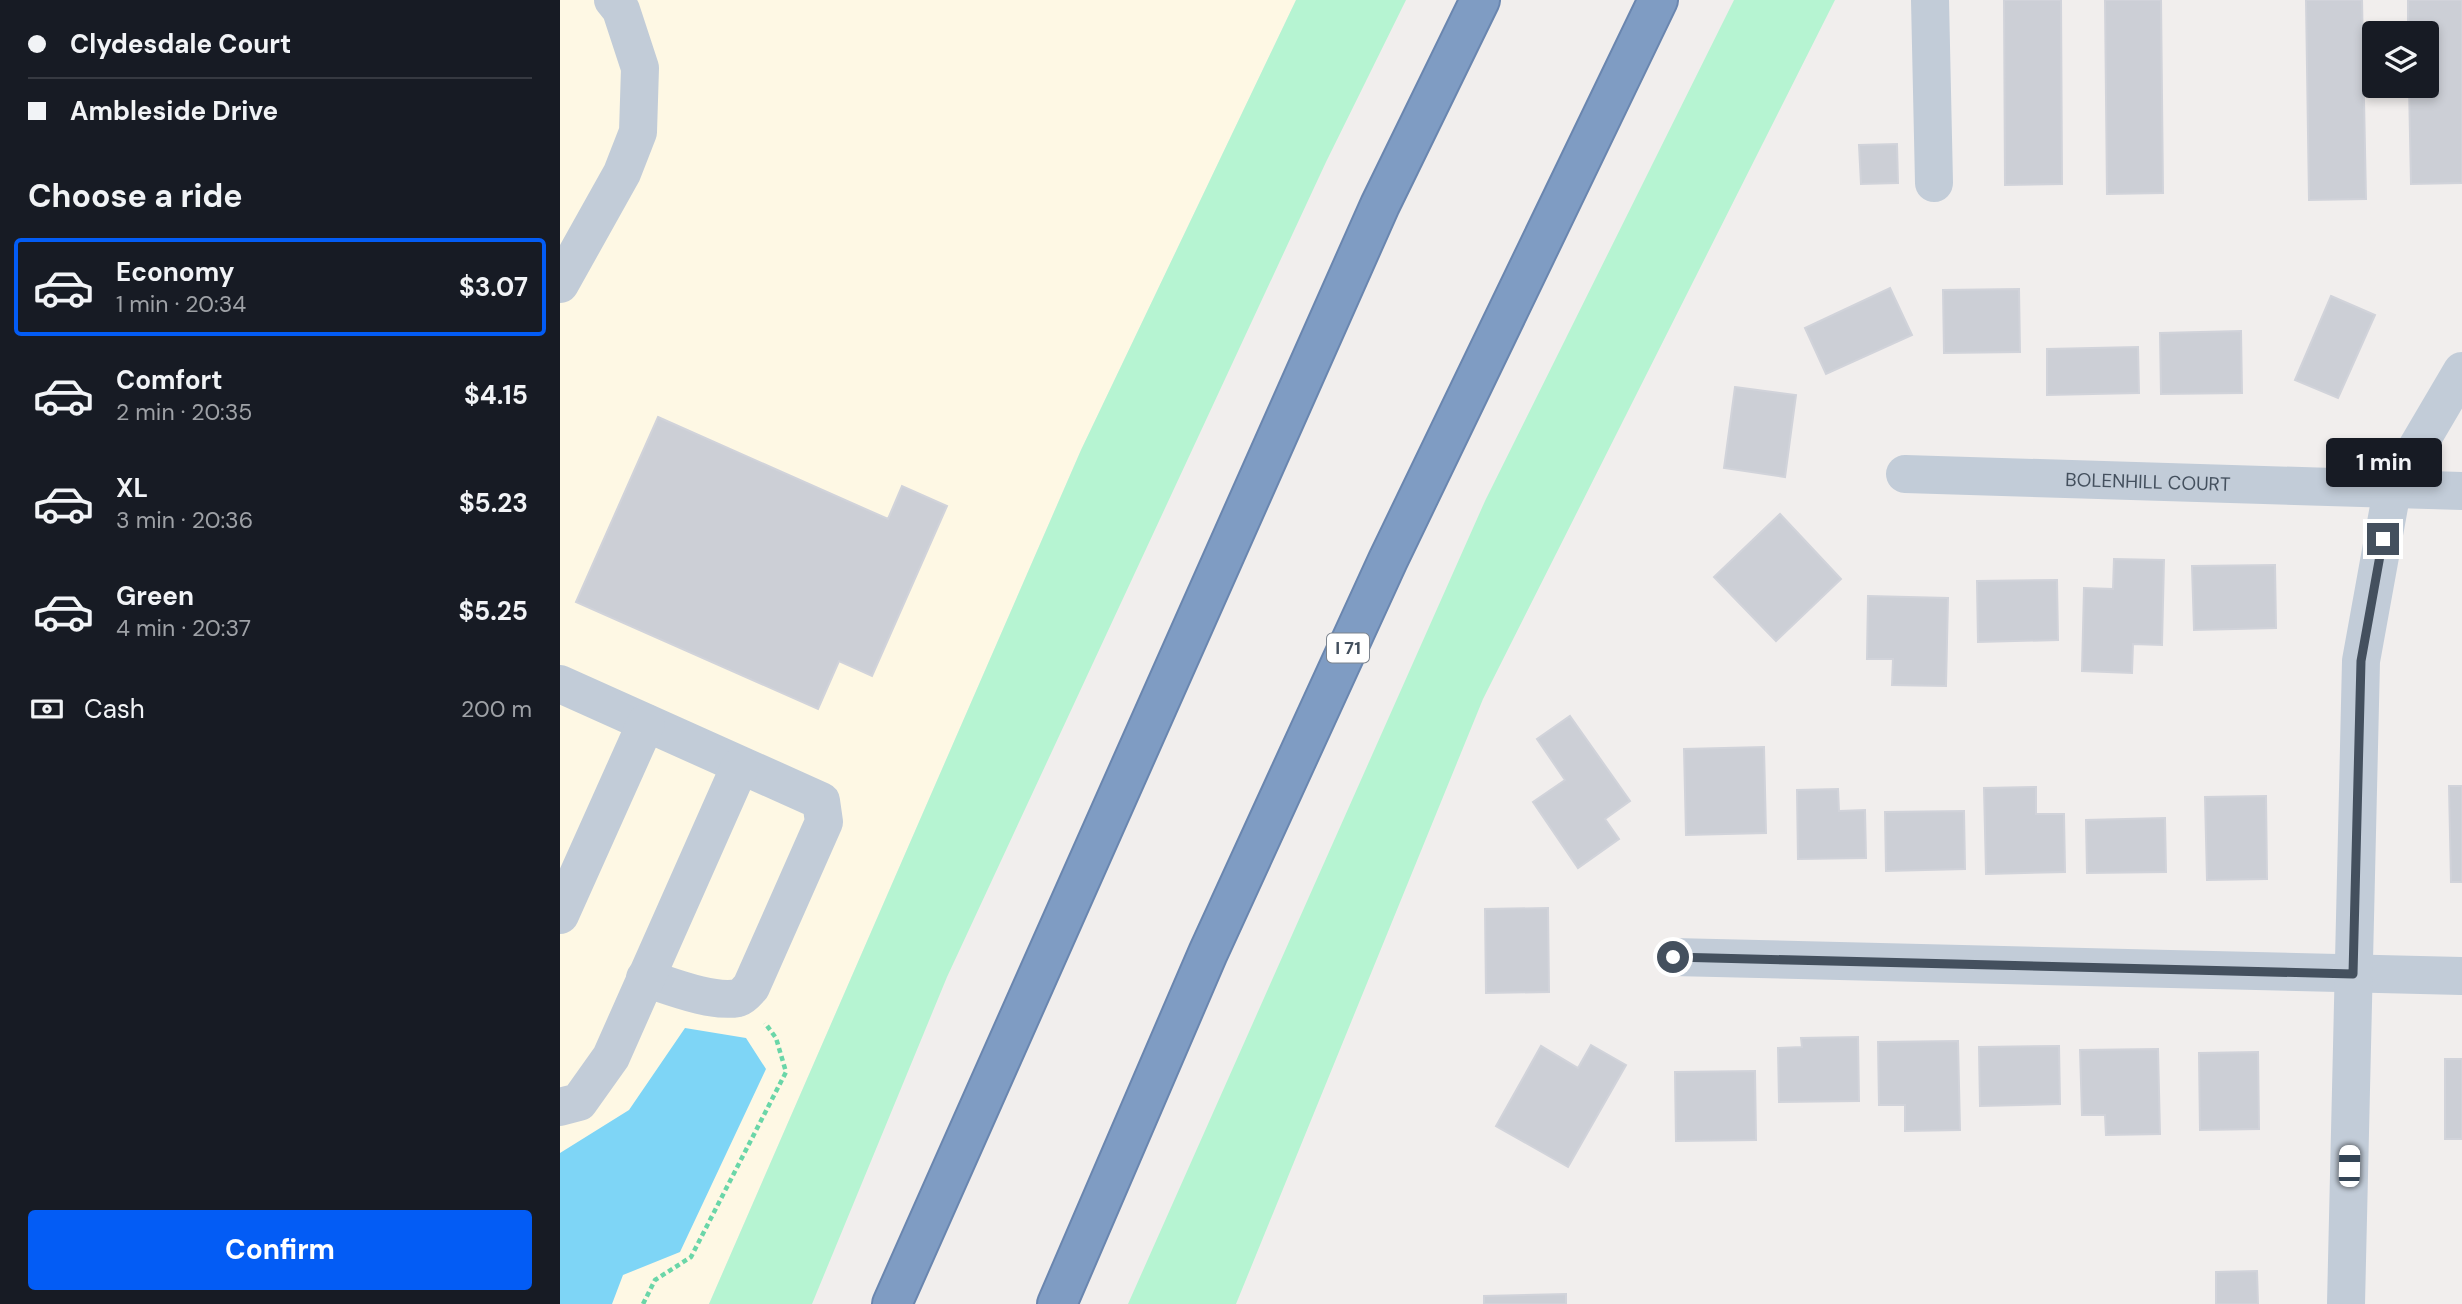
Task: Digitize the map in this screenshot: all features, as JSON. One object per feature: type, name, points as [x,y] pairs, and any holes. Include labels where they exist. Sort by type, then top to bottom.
[{"type":"highway","points":[[892,1304],[1374,218],[1480,0]]},
{"type":"highway","name":"I 71","points":[[1057,1304],[1208,953],[1388,560],[1658,0]]},
{"type":"street","points":[[560,284],[622,173],[638,132],[640,68],[621,10],[613,0]]},
{"type":"street","points":[[1930,0],[1934,183]]},
{"type":"street","points":[[2346,1304],[2361,661],[2392,490],[2462,371]]},
{"type":"street","name":"BOLENHILL COURT","points":[[1905,474],[2462,491]]},
{"type":"street","points":[[560,684],[821,802],[824,822],[751,987],[738,998],[703,996],[645,978]]},
{"type":"street","points":[[560,915],[646,723]]},
{"type":"street","points":[[560,1107],[579,1102],[611,1056],[740,766]]},
{"type":"street","points":[[1673,957],[2462,976]]},
{"type":"path","points":[[643,1304],[655,1280],[691,1257],[786,1072],[776,1038],[744,994]]},
{"type":"shaded area","points":[[560,0],[1296,0],[1081,450],[709,1304],[560,1304]]},
{"type":"green space","points":[[1296,0],[1406,0],[1326,162],[947,977],[812,1304],[709,1304],[1081,450]]},
{"type":"green space","points":[[1734,0],[1835,0],[1483,699],[1236,1304],[1128,1304],[1485,501]]},
{"type":"water","points":[[685,1028],[746,1038],[766,1069],[680,1252],[623,1275],[612,1304],[560,1304],[560,1153],[629,1110]]},
{"type":"building","points":[[2004,0],[2061,0],[2062,184],[2005,185]]},
{"type":"building","points":[[2105,0],[2161,0],[2163,193],[2107,194]]},
{"type":"building","points":[[2306,0],[2362,0],[2366,199],[2309,200]]},
{"type":"building","points":[[2408,0],[2462,0],[2462,183],[2411,184],[2409,98],[2439,98],[2439,21],[2408,21]]},
{"type":"building","points":[[1897,144],[1898,183],[1861,184],[1859,145]]},
{"type":"building","points":[[1890,288],[1912,335],[1826,374],[1805,328]]},
{"type":"building","points":[[2019,289],[2020,352],[1944,353],[1943,290]]},
{"type":"building","points":[[2331,296],[2375,315],[2338,398],[2295,380]]},
{"type":"building","points":[[2241,331],[2242,393],[2161,394],[2160,333]]},
{"type":"building","points":[[2138,347],[2139,393],[2047,395],[2047,349]]},
{"type":"building","points":[[1735,387],[1796,395],[1785,477],[1724,468]]},
{"type":"building","points":[[658,417],[888,519],[902,486],[947,506],[872,676],[839,661],[818,709],[576,602]]},
{"type":"building","points":[[1780,514],[1841,579],[1776,641],[1714,577]]},
{"type":"building","points":[[2114,559],[2164,560],[2162,645],[2133,644],[2132,673],[2082,671],[2084,588],[2113,589]]},
{"type":"building","points":[[2275,565],[2276,628],[2194,630],[2192,566]]},
{"type":"building","points":[[2057,580],[2058,640],[1978,642],[1977,581]]},
{"type":"building","points":[[1868,596],[1948,598],[1946,686],[1892,685],[1893,659],[1867,659]]},
{"type":"building","points":[[1570,716],[1630,801],[1605,819],[1619,839],[1578,868],[1533,802],[1565,780],[1537,739]]},
{"type":"building","points":[[1764,747],[1766,833],[1686,835],[1684,749]]},
{"type":"building","points":[[2449,786],[2462,786],[2462,882],[2451,882]]},
{"type":"building","points":[[2036,787],[2036,814],[2064,814],[2065,872],[1986,874],[1984,788]]},
{"type":"building","points":[[1838,789],[1839,811],[1865,810],[1866,858],[1798,859],[1797,790]]},
{"type":"building","points":[[2266,796],[2267,879],[2207,880],[2205,797]]},
{"type":"building","points":[[1964,811],[1965,869],[1886,871],[1885,812]]},
{"type":"building","points":[[2165,818],[2166,872],[2087,873],[2086,820]]},
{"type":"building","points":[[1548,908],[1549,992],[1486,993],[1485,909]]},
{"type":"building","points":[[1858,1037],[1859,1101],[1779,1102],[1778,1048],[1802,1047],[1801,1038]]},
{"type":"building","points":[[1958,1041],[1960,1130],[1905,1131],[1905,1105],[1879,1105],[1878,1042]]},
{"type":"building","points":[[1591,1045],[1626,1065],[1568,1167],[1496,1126],[1541,1046],[1578,1068]]},
{"type":"building","points":[[2059,1046],[2060,1104],[1980,1106],[1979,1047]]},
{"type":"building","points":[[2158,1049],[2160,1134],[2106,1135],[2105,1115],[2082,1115],[2080,1050]]},
{"type":"building","points":[[2258,1052],[2259,1129],[2200,1130],[2199,1053]]},
{"type":"building","points":[[2445,1059],[2462,1059],[2462,1139],[2445,1139]]},
{"type":"building","points":[[1755,1071],[1756,1140],[1676,1141],[1675,1072]]},
{"type":"building","points":[[2257,1271],[2258,1304],[2216,1304],[2216,1272]]},
{"type":"building","points":[[1566,1294],[1566,1304],[1484,1304],[1484,1296]]},
{"type":"route","points":[[1673,957],[2353,974],[2361,661],[2383,539]]}]
